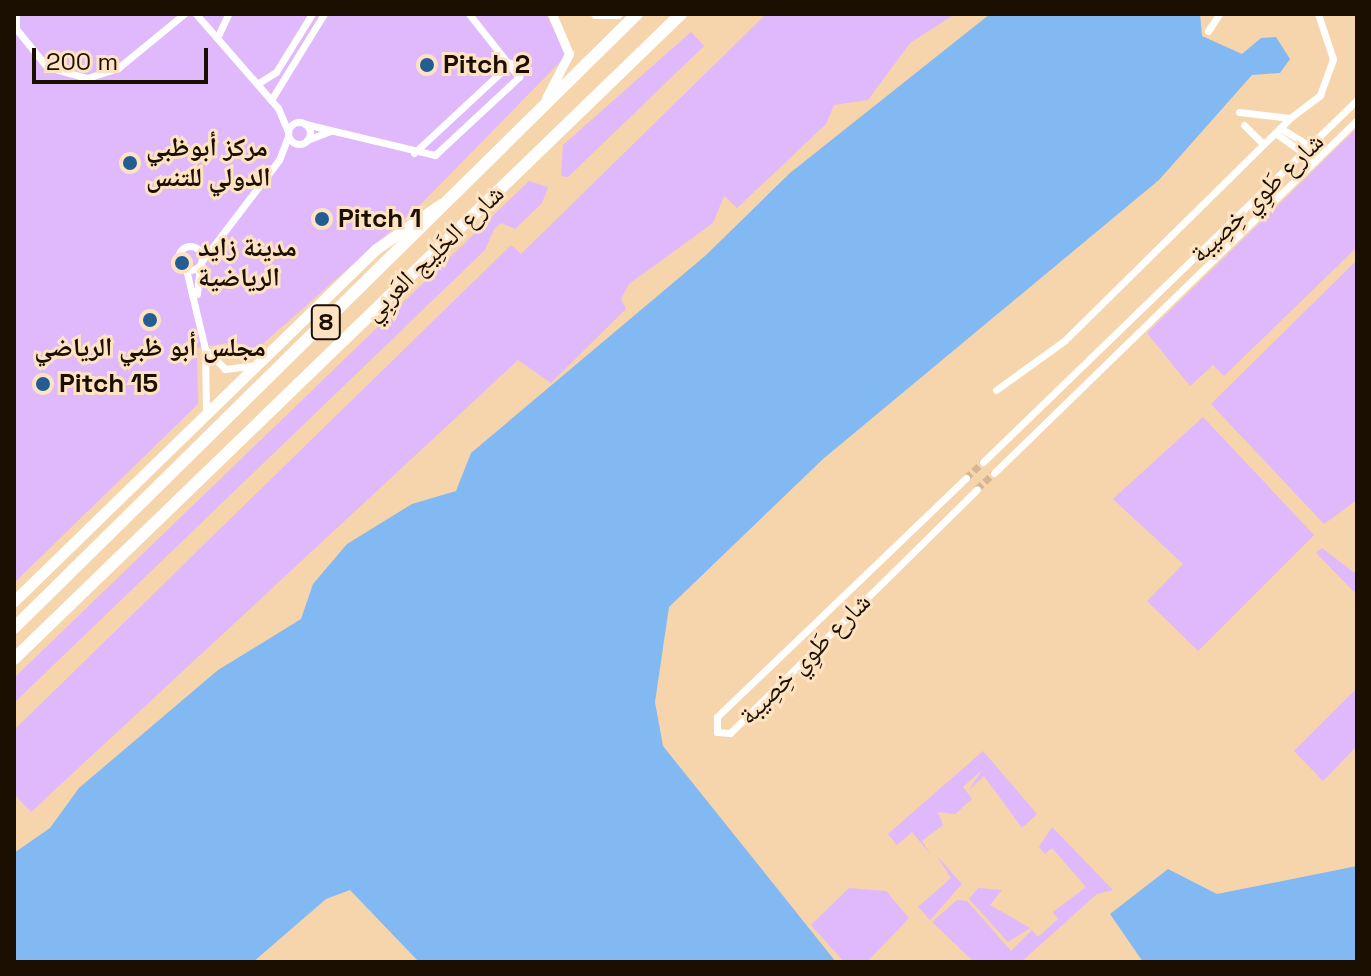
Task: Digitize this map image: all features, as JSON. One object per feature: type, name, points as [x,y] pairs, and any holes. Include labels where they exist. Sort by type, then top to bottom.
[{"type":"highway","name":"شارع الخَلِيج العَربِي","points":[[14,628],[637,14]]},
{"type":"highway","name":"شارع الخَلِيج العَربِي","points":[[14,659],[681,14]]},
{"type":"main road","points":[[14,601],[380,246],[449,202]]},
{"type":"street","points":[[16,14],[16,29],[47,67],[87,78],[118,68],[184,14]]},
{"type":"street","points":[[196,14],[278,108],[303,124],[414,153],[435,155],[516,84],[511,63],[469,14]]},
{"type":"street","points":[[217,38],[228,14]]},
{"type":"street","points":[[257,84],[276,72],[312,14]]},
{"type":"street","points":[[271,100],[324,14]]},
{"type":"street","points":[[530,120],[568,63],[567,36],[552,14]]},
{"type":"street","points":[[595,14],[618,14]]},
{"type":"street","points":[[1208,31],[1219,14]]},
{"type":"street","points":[[996,390],[1064,341],[1290,118],[1320,95],[1332,68],[1331,38],[1318,14]]},
{"type":"street","points":[[414,153],[511,63]]},
{"type":"street","name":"شارع طَوِي خِصِيبة","points":[[983,462],[1357,100]]},
{"type":"street","points":[[278,108],[288,134],[304,142]]},
{"type":"street","points":[[1239,112],[1290,118]]},
{"type":"street","name":"شارع طَوِي خِصِيبة","points":[[994,473],[1357,120]]},
{"type":"street","points":[[279,160],[288,134],[303,124]]},
{"type":"street","points":[[303,124],[304,142]]},
{"type":"street","points":[[1244,125],[1263,144]]},
{"type":"street","points":[[186,269],[201,263],[279,160],[304,142],[330,131]]},
{"type":"street","points":[[1278,131],[1310,146]]},
{"type":"street","points":[[1278,131],[1299,156],[1315,161]]},
{"type":"street","points":[[203,417],[210,399],[205,349],[197,296],[180,251],[217,241]]},
{"type":"street","points":[[197,248],[201,263],[197,296]]},
{"type":"street","points":[[205,349],[217,364],[238,371],[277,345]]},
{"type":"street","points":[[991,454],[1002,465]]},
{"type":"street","name":"شارع طَوِي خِصِيبة","points":[[966,478],[717,717],[717,732],[730,733],[977,489]]},
{"type":"street","points":[[748,687],[763,701]]},
{"type":"shaded area","name":"مدينة زايد الرياضية","points":[[14,14],[546,14],[567,55],[419,206],[249,356],[235,342],[197,348],[198,404],[14,583]]},
{"type":"shaded area","points":[[766,14],[955,14],[910,43],[868,100],[834,105],[826,124],[737,208],[724,196],[713,223],[629,284],[621,299],[626,309],[551,383],[518,360],[31,812],[14,794],[14,730],[511,245],[521,254]]},
{"type":"shaded area","points":[[691,32],[704,46],[568,177],[561,176],[563,145]]},
{"type":"shaded area","points":[[1357,128],[1357,247],[1224,376],[1213,365],[1190,386],[1147,333]]},
{"type":"shaded area","points":[[529,181],[548,187],[542,203],[515,229],[501,223],[494,229],[485,250],[14,703],[14,678]]},
{"type":"shaded area","points":[[1357,260],[1357,500],[1324,524],[1211,404]]},
{"type":"shaded area","points":[[1203,417],[1314,535],[1198,651],[1147,601],[1183,564],[1113,499]]},
{"type":"shaded area","points":[[1322,548],[1357,575],[1357,595],[1316,553]]},
{"type":"shaded area","points":[[1357,688],[1357,746],[1323,781],[1294,751]]},
{"type":"shaded area","points":[[983,751],[1037,814],[1022,828],[984,776],[969,790],[982,770],[963,787],[972,799],[955,814],[938,812],[943,825],[922,841],[931,855],[912,832],[897,845],[888,834]]},
{"type":"shaded area","points":[[1052,827],[1113,890],[1097,894],[1021,962],[974,962],[932,922],[957,900],[967,901],[1011,951],[1032,930],[1038,937],[1058,919],[1053,912],[1086,887],[1052,848],[1045,854],[1039,847]]},
{"type":"shaded area","points":[[937,856],[962,884],[930,920],[918,907],[951,878]]},
{"type":"shaded area","points":[[849,888],[886,891],[909,918],[867,962],[844,962],[811,925]]},
{"type":"shaded area","points":[[978,888],[1002,890],[990,905],[1030,928],[1008,942],[969,899]]},
{"type":"water","points":[[990,14],[1200,14],[1202,36],[1242,54],[1261,38],[1276,37],[1290,59],[1280,73],[1252,75],[1159,180],[823,459],[669,607],[655,702],[663,746],[836,962],[419,962],[350,890],[326,899],[253,962],[14,962],[14,853],[50,828],[79,788],[218,670],[301,619],[313,584],[347,544],[412,504],[456,491],[471,453],[705,256],[790,173]]},
{"type":"water","points":[[1357,866],[1357,962],[1143,962],[1110,914],[1168,869],[1217,894]]},
{"type":"tunnel","points":[[966,478],[983,462]]},
{"type":"tunnel","points":[[977,489],[994,473]]},
{"type":"place","name":"Pitch 2","points":[[427,65]]},
{"type":"place","name":"مركز أبوظبي الدولي للتنس","points":[[130,163]]},
{"type":"place","name":"Pitch 1","points":[[322,219]]},
{"type":"place","name":"مدينة زايد الرياضية","points":[[182,263]]},
{"type":"place","name":"مجلس أبو ظبي الرياضي","points":[[150,320]]},
{"type":"place","name":"Pitch 15","points":[[43,384]]}]
